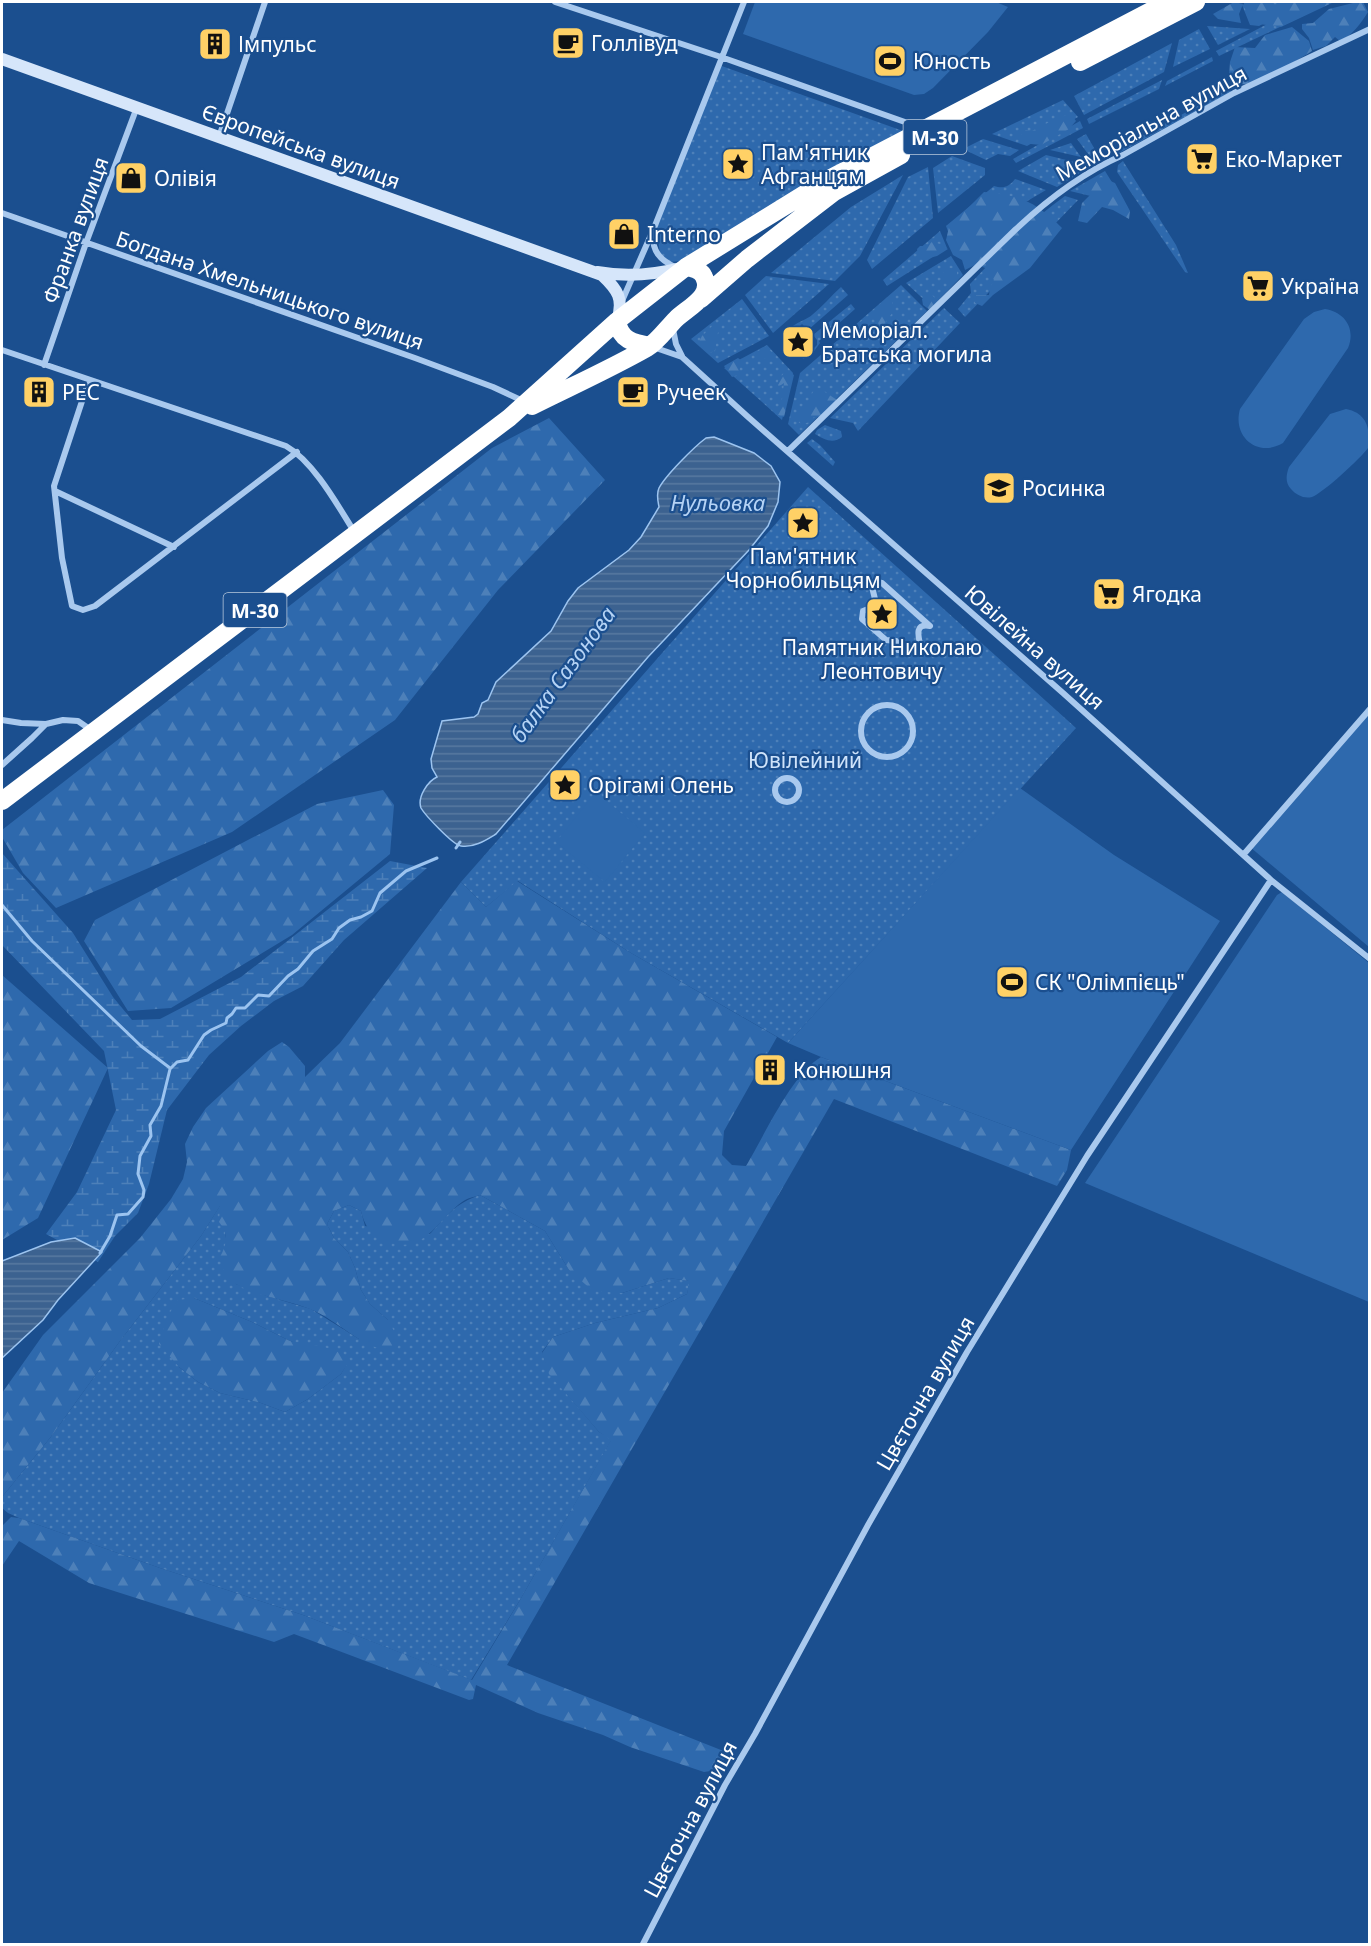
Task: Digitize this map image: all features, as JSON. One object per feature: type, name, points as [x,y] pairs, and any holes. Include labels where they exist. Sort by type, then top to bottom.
[{"type":"highway","name":"М-30","points":[[2,801],[509,418],[619,313],[682,268],[829,179],[1168,2]]},
{"type":"highway","name":"М-30","points":[[509,418],[650,346],[677,318],[747,259],[834,192],[1196,2]]},
{"type":"highway","points":[[682,268],[695,269],[703,274],[706,291],[701,298]]},
{"type":"highway","points":[[619,313],[618,328],[626,339],[650,346]]},
{"type":"street","points":[[219,136],[265,2]]},
{"type":"street","points":[[555,2],[722,57],[925,129]]},
{"type":"street","points":[[619,313],[744,2]]},
{"type":"street","name":"Меморіальна вулиця","points":[[788,451],[1052,197],[1106,163],[1234,93],[1370,29]]},
{"type":"street","name":"Європейська вулиця","points":[[2,59],[602,275],[614,286],[619,313]]},
{"type":"street","name":"Франка вулиця","points":[[44,365],[86,243],[137,108]]},
{"type":"street","name":"Богдана Хмельницького вулиця","points":[[2,213],[416,358],[493,387],[526,403]]},
{"type":"street","points":[[654,228],[652,236],[655,251],[666,263],[682,268]]},
{"type":"street","name":"Європейська вулиця","points":[[587,270],[634,275],[682,268]]},
{"type":"street","points":[[677,318],[673,327],[674,336],[682,357]]},
{"type":"street","name":"Ювілейна вулиця","points":[[650,346],[682,357],[1271,879],[1370,958]]},
{"type":"street","points":[[2,350],[286,446],[297,452],[308,464],[356,534]]},
{"type":"street","points":[[89,380],[54,486],[62,558],[72,606],[83,610],[95,606],[297,452]]},
{"type":"street","points":[[55,491],[174,547]]},
{"type":"street","points":[[875,583],[882,583],[930,626],[924,625],[919,628],[917,634],[919,646],[912,652],[898,650],[896,641],[886,640],[862,619],[863,611],[873,607],[876,603],[872,590],[875,583]]},
{"type":"street","points":[[883,705],[894,706],[905,712],[911,722],[913,733],[909,745],[901,753],[890,758],[879,757],[869,751],[862,741],[860,729],[864,718],[872,710],[883,705]]},
{"type":"street","points":[[1244,854],[1370,709]]},
{"type":"street","points":[[2,720],[46,724],[63,720],[78,721],[94,732]]},
{"type":"street","points":[[2,765],[46,724]]},
{"type":"street","points":[[787,777],[792,778],[799,786],[798,796],[790,802],[780,800],[775,791],[778,782],[787,777]]},
{"type":"street","name":"Цвєточна вулиця","points":[[643,1944],[725,1785],[755,1734],[867,1525],[967,1352],[1087,1156],[1271,879]]},
{"type":"green space","name":"Юность","points":[[755,2],[996,2],[1008,7],[988,32],[933,88],[924,94],[914,95],[743,34]]},
{"type":"green space","points":[[1234,2],[1243,4],[1239,14],[1241,23],[1218,19],[1213,14]]},
{"type":"green space","points":[[1244,2],[1266,2],[1270,7],[1277,8],[1283,2],[1334,2],[1281,27],[1252,23]]},
{"type":"green space","points":[[1249,2],[1304,2],[1259,26],[1250,25],[1242,5]]},
{"type":"green space","points":[[1309,2],[1332,2],[1219,56],[1216,51]]},
{"type":"green space","points":[[1363,2],[1368,12],[1356,29],[1340,41],[1335,37],[1326,46],[1313,50],[1309,38],[1302,29],[1302,24],[1313,23],[1329,9]]},
{"type":"green space","points":[[1207,26],[1250,29],[1218,45]]},
{"type":"green space","points":[[1292,27],[1309,41],[1312,51],[1252,83],[1241,84],[1229,77],[1230,62],[1235,47],[1255,48],[1265,35]]},
{"type":"green space","points":[[1199,29],[1210,49],[1173,67],[1179,40]]},
{"type":"green space","points":[[1172,43],[1164,72],[1084,115],[1074,96]]},
{"type":"green space","points":[[1212,57],[1213,61],[1165,86],[1167,81]]},
{"type":"green space","points":[[719,65],[903,131],[681,261],[670,262],[660,254],[656,224]]},
{"type":"green space","points":[[1224,79],[1231,92],[1119,153],[1117,149],[1211,99],[1206,89]]},
{"type":"green space","points":[[1162,80],[1159,89],[1089,124],[1087,119]]},
{"type":"green space","points":[[1063,100],[1078,117],[1027,146],[992,134]]},
{"type":"green space","points":[[1071,114],[1076,121],[1069,129],[1041,145],[1021,143],[1020,137],[1024,130],[1032,131],[1057,118]]},
{"type":"green space","points":[[1080,121],[1083,128],[1016,163],[1013,159]]},
{"type":"green space","points":[[1086,134],[1101,160],[1091,158],[1077,139]]},
{"type":"green space","points":[[983,139],[1019,150],[1010,156],[998,154],[986,160],[963,149]]},
{"type":"green space","points":[[1071,143],[1081,157],[1050,150]]},
{"type":"green space","points":[[1046,155],[1091,166],[1057,187],[1018,171]]},
{"type":"green space","points":[[952,156],[985,168],[985,175],[938,213],[933,168]]},
{"type":"green space","points":[[1123,161],[1176,245],[1188,273],[1185,272],[1117,172],[1118,165]]},
{"type":"green space","points":[[928,167],[933,218],[872,269],[867,260],[908,177]]},
{"type":"green space","points":[[1105,171],[1128,208],[1070,191]]},
{"type":"green space","points":[[903,175],[860,256],[835,281],[771,273],[851,207]]},
{"type":"green space","points":[[1101,177],[1115,183],[1130,211],[1129,219],[1102,207],[1087,223],[1078,221],[1082,203],[1091,194],[1083,189]]},
{"type":"green space","points":[[1015,179],[1046,190],[953,245],[946,226],[994,186],[1006,187]]},
{"type":"green space","points":[[984,192],[1027,201],[1062,228],[1030,268],[982,306],[975,303],[976,295],[989,295],[994,280],[987,269],[977,264],[965,270],[962,260],[953,255],[946,240],[949,227]]},
{"type":"green space","points":[[1065,196],[1078,200],[965,317],[958,309],[971,293],[970,284],[1027,227]]},
{"type":"green space","points":[[940,231],[947,248],[887,286],[883,280]]},
{"type":"green space","points":[[932,242],[948,249],[937,256],[925,259],[919,257],[917,249]]},
{"type":"green space","points":[[951,256],[963,275],[932,307],[906,283]]},
{"type":"green space","points":[[946,267],[957,270],[957,279],[949,284],[941,278]]},
{"type":"green space","points":[[766,276],[829,284],[773,333],[745,295]]},
{"type":"green space","points":[[901,285],[927,311],[799,435],[788,424],[800,373]]},
{"type":"green space","points":[[841,287],[848,295],[808,330],[802,324],[788,338],[785,335],[788,330],[816,312]]},
{"type":"green space","points":[[927,294],[933,296],[938,302],[930,310],[923,305],[922,299]]},
{"type":"green space","points":[[742,299],[769,336],[718,363],[691,339]]},
{"type":"green space","points":[[888,299],[892,299],[893,312],[884,324],[880,325],[871,317],[874,311]]},
{"type":"green space","points":[[851,304],[855,309],[819,341],[820,343],[812,354],[803,359],[802,356],[817,345],[817,340],[813,335]]},
{"type":"green space","points":[[944,308],[960,323],[858,431],[853,423],[830,418]]},
{"type":"green space","points":[[1325,309],[1338,314],[1347,322],[1351,334],[1348,348],[1283,443],[1265,448],[1256,446],[1243,436],[1239,419],[1240,409],[1304,319],[1314,312]]},
{"type":"green space","points":[[863,320],[870,333],[870,339],[867,341],[862,339],[857,331],[844,346],[838,343],[841,335]]},
{"type":"green space","points":[[712,326],[719,326],[715,351],[708,353],[699,342]]},
{"type":"green space","points":[[767,345],[793,373],[782,420],[724,368]]},
{"type":"green space","points":[[766,347],[774,354],[766,359],[756,356],[754,353]]},
{"type":"green space","points":[[738,358],[742,361],[738,375],[732,377],[724,366]]},
{"type":"green space","points":[[786,370],[794,375],[784,417],[775,414],[775,408],[781,407],[784,383],[778,387],[778,381]]},
{"type":"green space","points":[[819,388],[837,400],[821,417],[814,417],[810,422],[803,424],[797,422],[796,414],[800,412],[803,405],[807,405],[815,389]]},
{"type":"green space","points":[[1346,409],[1359,414],[1366,423],[1369,434],[1368,448],[1342,475],[1317,494],[1312,497],[1298,495],[1287,482],[1289,467],[1330,414]]},
{"type":"green space","points":[[549,418],[605,480],[498,590],[395,720],[232,832],[56,908],[23,873],[2,837],[2,830],[492,448]]},
{"type":"green space","points":[[825,425],[841,431],[842,437],[829,440],[815,434]]},
{"type":"green space","points":[[812,439],[835,462],[833,466],[807,443]]},
{"type":"green space","name":"Ювілейний","points":[[808,487],[1076,728],[788,1043],[631,953],[518,881],[486,907],[461,882]]},
{"type":"green space","points":[[1369,709],[1369,947],[1250,847]]},
{"type":"green space","name":"СК \"Олімпієць\"","points":[[1020,788],[1114,855],[1220,921],[1071,1150],[788,1043]]},
{"type":"green space","points":[[383,790],[394,805],[390,854],[292,935],[171,1008],[128,1011],[84,941],[95,920],[317,804]]},
{"type":"green space","points":[[596,792],[645,833],[605,882],[556,842]]},
{"type":"green space","points":[[2,853],[73,933],[113,997],[132,1020],[160,1019],[241,977],[390,861],[427,868],[344,940],[303,986],[274,1001],[241,1026],[209,1055],[167,1110],[149,1184],[138,1213],[115,1236],[98,1262],[46,1234],[77,1192],[116,1110],[104,1051],[2,945]]},
{"type":"green space","points":[[517,881],[631,953],[777,1037],[724,1131],[722,1155],[732,1165],[746,1166],[789,1091],[810,1065],[821,1057],[1071,1150],[1067,1170],[1057,1186],[834,1099],[507,1665],[726,1752],[723,1763],[717,1770],[704,1772],[630,1747],[603,1735],[538,1713],[476,1685],[473,1699],[469,1700],[294,1634],[274,1642],[89,1583],[19,1541],[2,1566],[2,1526],[11,1517],[19,1518],[303,1615],[472,1680],[611,1440],[599,1432],[549,1374],[542,1353],[553,1337],[595,1323],[658,1308],[687,1294],[689,1281],[669,1278],[622,1293],[593,1291],[569,1270],[545,1231],[480,1195],[462,1202],[420,1240],[399,1245],[376,1236],[364,1222],[361,1211],[349,1205],[334,1211],[327,1224],[334,1238],[348,1252],[361,1290],[370,1304],[388,1320],[400,1342],[396,1351],[384,1350],[362,1341],[310,1309],[252,1292],[232,1281],[225,1272],[220,1257],[226,1239],[219,1222],[220,1206],[201,1236],[120,1341],[50,1438],[2,1497],[2,1393],[43,1335],[140,1238],[171,1199],[183,1179],[187,1162],[185,1144],[206,1108],[268,1051],[282,1042],[305,1066],[305,1077],[340,1043],[461,882],[486,907]]},
{"type":"green space","points":[[1282,892],[1369,963],[1369,1302],[1085,1183],[1277,895]]},
{"type":"green space","points":[[2,975],[108,1068],[38,1218],[2,1240]]},
{"type":"green space","points":[[480,1195],[545,1231],[569,1270],[622,1293],[669,1278],[690,1281],[687,1294],[658,1308],[595,1323],[553,1337],[542,1352],[550,1374],[599,1432],[612,1439],[520,1600],[471,1680],[303,1615],[19,1518],[2,1508],[2,1497],[50,1438],[120,1341],[201,1236],[221,1204],[236,1284],[311,1309],[359,1339],[388,1320],[370,1304],[361,1290],[348,1252],[334,1238],[327,1224],[334,1211],[349,1205],[361,1211],[365,1226],[430,1234],[452,1211],[464,1202]],"holes":[[[194,1298],[252,1322],[290,1341],[349,1360],[341,1374],[308,1399],[285,1412],[261,1403],[220,1393],[198,1382],[179,1367]]]},
{"type":"green space","points":[[194,1298],[252,1322],[290,1341],[324,1347],[344,1354],[350,1360],[341,1374],[308,1399],[285,1412],[261,1403],[220,1393],[198,1382],[179,1367],[159,1344],[167,1317],[178,1300]]},
{"type":"water","name":"Нульовка","points":[[714,437],[754,453],[771,466],[780,482],[778,502],[768,526],[749,550],[648,657],[496,834],[475,845],[457,844],[433,823],[420,804],[424,790],[437,777],[432,768],[431,759],[442,721],[474,717],[478,714],[482,703],[488,700],[496,682],[551,631],[578,588],[629,550],[641,537],[659,507],[658,490],[668,476],[701,442],[706,438]]},
{"type":"water","points":[[75,1238],[102,1252],[43,1320],[2,1358],[2,1261],[51,1242]]},
{"type":"waterway","name":"балка Сазонова","points":[[456,848],[460,842]]},
{"type":"waterway","name":"балка Сазонова","points":[[100,1253],[110,1236],[117,1215],[128,1214],[143,1197],[144,1190],[138,1174],[140,1156],[151,1136],[150,1125],[161,1106],[170,1069],[177,1062],[188,1060],[204,1035],[226,1023],[227,1018],[236,1008],[245,1008],[258,995],[269,996],[298,969],[313,951],[332,939],[339,928],[350,920],[372,911],[380,893],[406,871],[437,858]]},
{"type":"waterway","points":[[2,905],[32,941],[141,1046],[170,1068]]},
{"type":"place","name":"Голлівуд","points":[[568,43]]},
{"type":"place","name":"Імпульс","points":[[215,44]]},
{"type":"place","name":"Юность","points":[[890,61]]},
{"type":"place","name":"Еко-Маркет","points":[[1202,159]]},
{"type":"place","name":"Пам'ятник Афганцям","points":[[738,164]]},
{"type":"place","name":"Олівія","points":[[131,178]]},
{"type":"place","name":"Interno","points":[[624,234]]},
{"type":"place","name":"Україна","points":[[1258,286]]},
{"type":"place","name":"Меморіал. Братська могила","points":[[798,342]]},
{"type":"place","name":"РЕС","points":[[39,392]]},
{"type":"place","name":"Ручеек","points":[[633,392]]},
{"type":"place","name":"Росинка","points":[[999,488]]},
{"type":"place","name":"Пам'ятник Чорнобильцям","points":[[803,523]]},
{"type":"place","name":"Ягодка","points":[[1109,594]]},
{"type":"place","name":"Памятник Николаю Леонтовичу","points":[[882,614]]},
{"type":"place","name":"Орігамі Олень","points":[[565,785]]},
{"type":"place","name":"СК \"Олімпієць\"","points":[[1012,982]]},
{"type":"place","name":"Конюшня","points":[[770,1070]]}]
